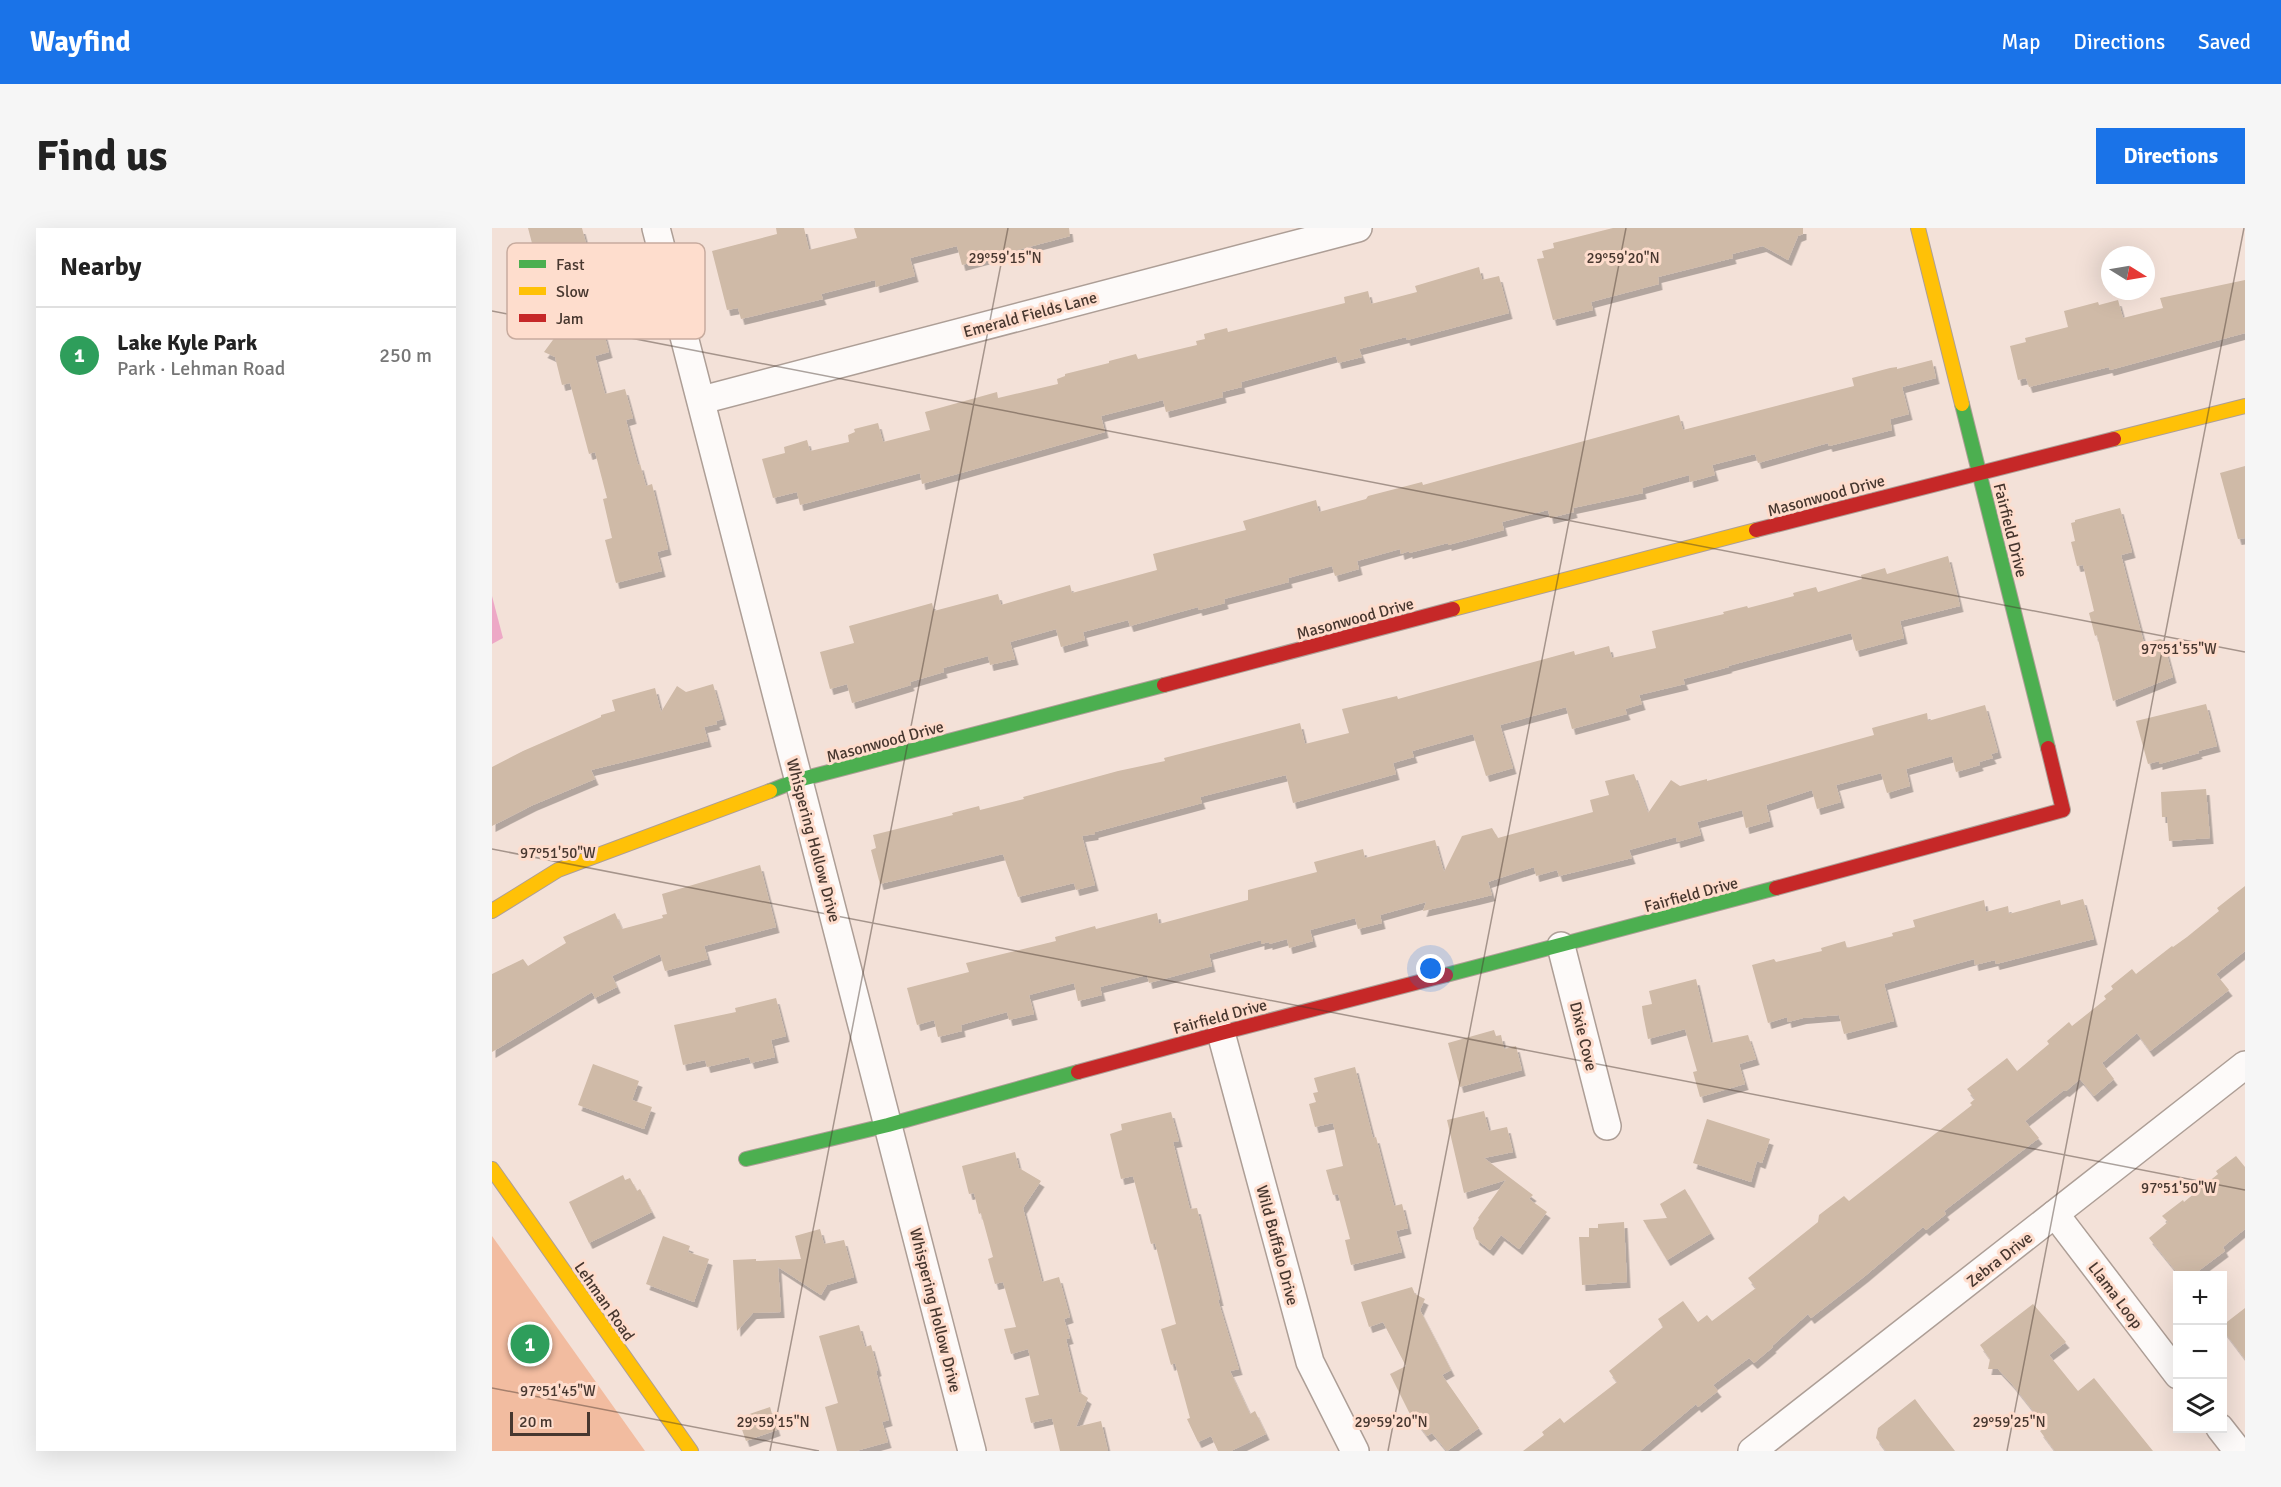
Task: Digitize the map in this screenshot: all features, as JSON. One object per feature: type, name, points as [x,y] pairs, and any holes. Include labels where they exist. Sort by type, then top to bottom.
[{"type":"street","name":"Whispering Hollow Drive","points":[[656,228],[660,243]]},
{"type":"street","name":"Emerald Fields Lane","points":[[702,400],[1358,228]]},
{"type":"street","name":"Fairfield Drive","points":[[746,1159],[888,1125],[1221,1033],[1561,946],[2063,810],[1918,228]]},
{"type":"street","name":"Whispering Hollow Drive","points":[[686,339],[972,1451]]},
{"type":"street","name":"Masonwood Drive","points":[[492,911],[558,870],[798,780],[1980,472],[2245,406]]},
{"type":"street","name":"Dixie Cove","points":[[1561,946],[1607,1126]]},
{"type":"street","name":"Wild Buffalo Drive","points":[[1221,1033],[1310,1362],[1355,1451]]},
{"type":"street","name":"Zebra Drive","points":[[1752,1451],[1780,1442],[2055,1214],[2245,1065]]},
{"type":"street","name":"Lehman Road","points":[[492,1169],[691,1451]]},
{"type":"street","name":"Llama Loop","points":[[2055,1214],[2173,1368]]},
{"type":"street","points":[[2224,1433],[2238,1451]]},
{"type":"shaded area","points":[[492,596],[503,638],[492,644]]},
{"type":"shaded area","points":[[492,1236],[645,1451],[492,1451]]},
{"type":"building","points":[[528,228],[582,228],[586,243],[532,243]]},
{"type":"building","points":[[776,228],[804,228],[809,250],[857,238],[854,228],[1069,228],[1070,236],[962,265],[957,246],[910,258],[915,276],[876,287],[875,280],[821,294],[823,299],[741,319],[738,308],[727,310],[712,251],[777,234]]},
{"type":"building","points":[[1613,228],[1803,228],[1803,234],[1798,236],[1788,260],[1763,246],[1732,254],[1733,258],[1658,277],[1659,284],[1591,302],[1593,310],[1553,320],[1537,259],[1544,258],[1542,251],[1554,248],[1553,243]]},
{"type":"building","points":[[1479,267],[1482,280],[1499,276],[1509,313],[1407,340],[1406,337],[1359,349],[1362,357],[1338,363],[1336,356],[1241,382],[1242,387],[1222,392],[1223,397],[1166,412],[1163,400],[1101,416],[1105,432],[922,484],[920,473],[800,505],[797,492],[773,498],[762,459],[785,453],[784,447],[807,440],[810,451],[849,442],[848,435],[855,432],[854,429],[878,423],[883,442],[930,430],[925,412],[997,392],[998,398],[1058,384],[1057,379],[1065,374],[1136,354],[1138,359],[1197,345],[1196,341],[1205,339],[1204,334],[1227,328],[1228,332],[1345,303],[1344,297],[1368,291],[1371,304],[1417,292],[1415,286]]},
{"type":"building","points":[[2245,280],[2245,333],[2110,370],[2109,367],[2029,387],[2026,378],[2018,380],[2010,346],[2026,342],[2025,338],[2068,327],[2064,311],[2098,302],[2099,305],[2118,300],[2123,318],[2163,308],[2160,298]]},
{"type":"building","points":[[554,339],[605,339],[609,352],[595,356],[605,394],[625,389],[633,418],[626,420],[638,465],[640,464],[646,486],[652,484],[668,549],[657,552],[662,571],[616,583],[605,540],[612,538],[603,499],[607,498],[595,452],[589,454],[570,383],[562,385],[555,357],[544,352]]},
{"type":"building","points":[[1932,360],[1936,378],[1902,387],[1909,414],[1890,419],[1892,430],[1829,446],[1828,443],[1758,463],[1755,454],[1712,465],[1715,475],[1690,482],[1689,475],[1642,488],[1643,493],[1573,508],[1574,512],[1550,518],[1548,510],[1502,522],[1504,530],[1448,545],[1448,543],[1401,554],[1400,549],[1357,561],[1359,569],[1335,576],[1332,566],[1288,578],[1289,582],[1224,599],[1225,603],[1199,610],[1198,607],[1130,626],[1128,620],[1083,632],[1085,640],[1061,647],[1056,629],[1010,642],[1015,659],[990,665],[988,656],[943,668],[944,672],[910,682],[911,685],[852,703],[847,684],[830,689],[820,652],[854,643],[849,626],[932,603],[934,611],[998,594],[1001,605],[1070,585],[1072,593],[1157,570],[1153,554],[1246,530],[1243,521],[1316,500],[1319,512],[1366,499],[1368,496],[1422,482],[1423,485],[1679,415],[1683,430],[1854,386],[1852,378]]},
{"type":"building","points":[[2245,466],[2245,538],[2238,539],[2220,473]]},
{"type":"building","points":[[2120,508],[2132,552],[2121,555],[2144,643],[2163,640],[2173,677],[2113,701],[2097,635],[2095,636],[2089,613],[2094,611],[2083,565],[2077,566],[2071,542],[2075,541],[2071,523]]},
{"type":"building","points":[[1948,556],[1960,606],[1900,621],[1904,638],[1856,651],[1851,633],[1728,666],[1683,679],[1685,684],[1639,695],[1642,704],[1625,709],[1627,714],[1572,729],[1566,707],[1500,725],[1513,768],[1486,776],[1473,734],[1412,751],[1414,757],[1393,763],[1396,774],[1293,803],[1286,775],[1200,797],[1202,803],[1082,836],[1095,885],[1076,890],[1074,883],[1018,897],[1003,854],[880,884],[871,850],[876,848],[873,835],[953,815],[952,813],[979,806],[980,810],[1024,799],[1023,797],[1118,771],[1165,761],[1164,758],[1300,723],[1305,744],[1349,733],[1342,709],[1397,696],[1398,699],[1574,651],[1575,655],[1609,646],[1612,658],[1656,648],[1652,631],[1794,596],[1793,593],[1816,587],[1818,592],[1862,579],[1861,575],[1885,568],[1887,574]]},
{"type":"building","points":[[713,684],[723,719],[716,721],[717,724],[704,727],[708,741],[591,770],[595,779],[533,805],[492,826],[492,767],[601,717],[601,715],[615,711],[612,700],[655,688],[661,712],[677,686],[686,692]]},
{"type":"building","points":[[2206,704],[2217,746],[2159,764],[2159,761],[2148,764],[2136,721]]},
{"type":"building","points":[[1985,705],[1998,752],[1991,754],[1993,758],[1979,762],[1980,765],[1956,772],[1952,756],[1906,769],[1910,786],[1887,793],[1881,773],[1836,785],[1841,802],[1817,809],[1812,790],[1766,805],[1770,821],[1746,828],[1742,810],[1697,822],[1701,835],[1677,842],[1676,837],[1629,850],[1632,858],[1559,876],[1557,870],[1536,876],[1534,867],[1488,882],[1492,895],[1423,911],[1426,902],[1380,915],[1382,923],[1358,929],[1355,918],[1310,930],[1313,941],[1289,948],[1287,939],[1269,944],[1269,942],[1261,944],[1261,940],[1209,954],[1212,966],[1149,983],[1147,975],[1100,987],[1102,995],[1078,1001],[1074,983],[1029,995],[1034,1014],[1009,1020],[1007,1012],[961,1025],[962,1031],[938,1037],[934,1020],[917,1025],[907,988],[969,972],[966,963],[1056,941],[1055,937],[1095,926],[1096,929],[1157,913],[1159,924],[1248,900],[1248,890],[1317,872],[1314,862],[1363,849],[1365,858],[1435,840],[1444,872],[1462,836],[1492,828],[1498,838],[1593,812],[1590,800],[1609,795],[1605,781],[1634,774],[1648,813],[1671,780],[1680,786],[1707,779],[1707,781],[1874,735],[1872,728],[1927,713],[1928,721]]},
{"type":"building","points":[[2206,789],[2210,838],[2169,841],[2167,817],[2162,817],[2161,792]]},
{"type":"building","points":[[760,865],[776,927],[704,946],[708,959],[665,971],[660,954],[612,976],[617,987],[595,998],[592,992],[492,1052],[492,974],[523,959],[528,966],[566,943],[563,937],[615,913],[622,929],[663,918],[662,915],[667,914],[662,894]]},
{"type":"building","points":[[2245,886],[2245,951],[2216,974],[2229,990],[2150,1051],[2137,1033],[2102,1063],[2114,1079],[2094,1096],[2080,1079],[2066,1091],[2064,1090],[2025,1121],[2039,1138],[1944,1211],[1946,1214],[1926,1230],[1923,1227],[1811,1318],[1808,1314],[1754,1363],[1749,1358],[1713,1385],[1718,1391],[1698,1407],[1696,1404],[1640,1451],[1523,1451],[1544,1435],[1542,1432],[1560,1418],[1564,1423],[1617,1382],[1609,1371],[1663,1327],[1658,1319],[1683,1301],[1698,1322],[1707,1315],[1712,1321],[1756,1288],[1748,1278],[1818,1222],[1819,1215],[1844,1196],[1849,1201],[1972,1105],[1970,1103],[1975,1099],[1967,1089],[2007,1058],[2017,1071],[2049,1044],[2047,1041],[2069,1022],[2072,1026],[2106,999],[2104,996],[2113,989],[2111,986],[2132,969],[2136,974],[2187,937],[2219,911],[2217,908]]},
{"type":"building","points":[[2083,899],[2094,939],[1996,964],[1995,960],[1975,965],[1974,959],[1884,984],[1894,1021],[1844,1034],[1839,1015],[1803,1018],[1788,1022],[1787,1017],[1768,1023],[1752,965],[1822,951],[1821,948],[1845,941],[1847,948],[1893,936],[1892,933],[1915,927],[1913,920],[1984,900],[1986,912],[2008,906],[2009,914],[2060,900],[2061,905]]},
{"type":"building","points":[[1696,979],[1711,1043],[1748,1035],[1756,1059],[1739,1064],[1745,1084],[1700,1097],[1693,1072],[1697,1071],[1685,1029],[1648,1039],[1642,1006],[1652,1004],[1649,991]]},
{"type":"building","points":[[776,998],[786,1036],[771,1040],[775,1057],[751,1063],[749,1057],[707,1067],[705,1060],[683,1065],[674,1025],[736,1012],[735,1008]]},
{"type":"building","points":[[1494,1030],[1496,1036],[1501,1035],[1504,1049],[1516,1046],[1522,1070],[1460,1087],[1448,1043]]},
{"type":"building","points":[[593,1064],[639,1081],[632,1100],[652,1107],[644,1129],[578,1105]]},
{"type":"building","points":[[1355,1067],[1373,1138],[1376,1137],[1394,1206],[1402,1204],[1408,1228],[1396,1231],[1402,1252],[1351,1265],[1345,1240],[1350,1239],[1338,1194],[1333,1195],[1326,1170],[1343,1166],[1333,1123],[1315,1127],[1309,1104],[1316,1102],[1313,1093],[1318,1092],[1314,1078]]},
{"type":"building","points":[[1484,1111],[1489,1131],[1507,1127],[1513,1152],[1484,1158],[1533,1195],[1529,1199],[1547,1212],[1519,1249],[1501,1235],[1490,1250],[1476,1239],[1473,1228],[1506,1180],[1464,1193],[1447,1120]]},
{"type":"building","points":[[1171,1112],[1179,1141],[1173,1142],[1190,1209],[1197,1208],[1220,1300],[1218,1300],[1239,1369],[1230,1371],[1250,1414],[1255,1411],[1266,1434],[1231,1451],[1218,1451],[1211,1436],[1198,1442],[1187,1419],[1190,1418],[1175,1363],[1171,1365],[1161,1329],[1176,1324],[1155,1243],[1151,1244],[1133,1176],[1121,1179],[1110,1134],[1122,1130],[1121,1124]]},
{"type":"building","points":[[1707,1119],[1770,1139],[1762,1163],[1757,1161],[1751,1182],[1693,1163]]},
{"type":"building","points":[[1015,1152],[1019,1168],[1041,1181],[1023,1208],[1042,1282],[1059,1277],[1070,1317],[1064,1319],[1070,1338],[1066,1339],[1079,1392],[1088,1398],[1076,1427],[1101,1421],[1108,1451],[1060,1451],[1052,1418],[1031,1423],[1025,1398],[1039,1395],[1028,1349],[1011,1354],[1004,1329],[1016,1327],[1003,1282],[995,1284],[988,1259],[993,1257],[981,1213],[979,1214],[974,1193],[969,1194],[962,1166]]},
{"type":"building","points":[[2236,1156],[2245,1167],[2245,1229],[2223,1247],[2225,1251],[2198,1271],[2176,1271],[2149,1238],[2168,1222],[2162,1216],[2183,1200],[2184,1202],[2218,1174],[2216,1171]]},
{"type":"building","points":[[623,1175],[625,1180],[630,1178],[637,1191],[640,1189],[652,1212],[589,1243],[569,1202]]},
{"type":"building","points":[[1685,1189],[1711,1233],[1667,1260],[1643,1220],[1667,1218],[1660,1204]]},
{"type":"building","points":[[1624,1222],[1627,1282],[1582,1285],[1579,1237],[1589,1237],[1589,1228],[1598,1228],[1598,1224]]},
{"type":"building","points":[[820,1229],[824,1244],[844,1240],[854,1277],[827,1285],[821,1295],[778,1267],[781,1312],[753,1313],[737,1331],[733,1260],[801,1259],[795,1236]]},
{"type":"building","points":[[663,1236],[690,1246],[688,1252],[709,1259],[694,1302],[646,1284]]},
{"type":"building","points":[[1412,1287],[1415,1294],[1425,1299],[1420,1310],[1451,1370],[1442,1375],[1479,1428],[1447,1451],[1432,1433],[1427,1436],[1409,1412],[1390,1374],[1406,1366],[1383,1322],[1369,1327],[1361,1302]]},
{"type":"building","points":[[2033,1304],[2066,1342],[2049,1355],[2078,1391],[2094,1378],[2153,1451],[2055,1451],[2040,1431],[2043,1429],[2036,1421],[2039,1418],[2012,1384],[1998,1369],[1988,1369],[1990,1359],[1980,1345]]},
{"type":"building","points":[[2245,1308],[2245,1359],[2227,1335],[2227,1322]]},
{"type":"building","points":[[859,1325],[865,1347],[871,1345],[878,1370],[876,1371],[889,1420],[882,1422],[888,1442],[856,1451],[837,1451],[825,1407],[838,1403],[819,1336]]},
{"type":"building","points":[[1915,1399],[1955,1451],[1886,1451],[1876,1438],[1878,1428]]},
{"type":"building","points":[[770,1407],[777,1430],[746,1441],[738,1418]]},
{"type":"traffic: fast","points":[[1962,404],[2048,748]]},
{"type":"traffic: fast","points":[[770,791],[798,780],[1164,685]]},
{"type":"traffic: fast","points":[[1446,975],[1776,888]]},
{"type":"traffic: fast","points":[[746,1159],[888,1125],[1078,1072]]},
{"type":"traffic: slow","points":[[1918,228],[1962,404]]},
{"type":"traffic: slow","points":[[2114,439],[2245,406]]},
{"type":"traffic: slow","points":[[1453,609],[1756,530]]},
{"type":"traffic: slow","points":[[492,911],[558,870],[770,791]]},
{"type":"traffic: slow","points":[[492,1169],[691,1451]]},
{"type":"traffic: jam","points":[[1756,530],[2114,439]]},
{"type":"traffic: jam","points":[[1164,685],[1453,609]]},
{"type":"traffic: jam","points":[[1776,888],[2063,810],[2048,748]]},
{"type":"traffic: jam","points":[[1078,1072],[1446,975]]},
{"type":"place","name":"Lake Kyle Park","points":[[530,1344]]}]
